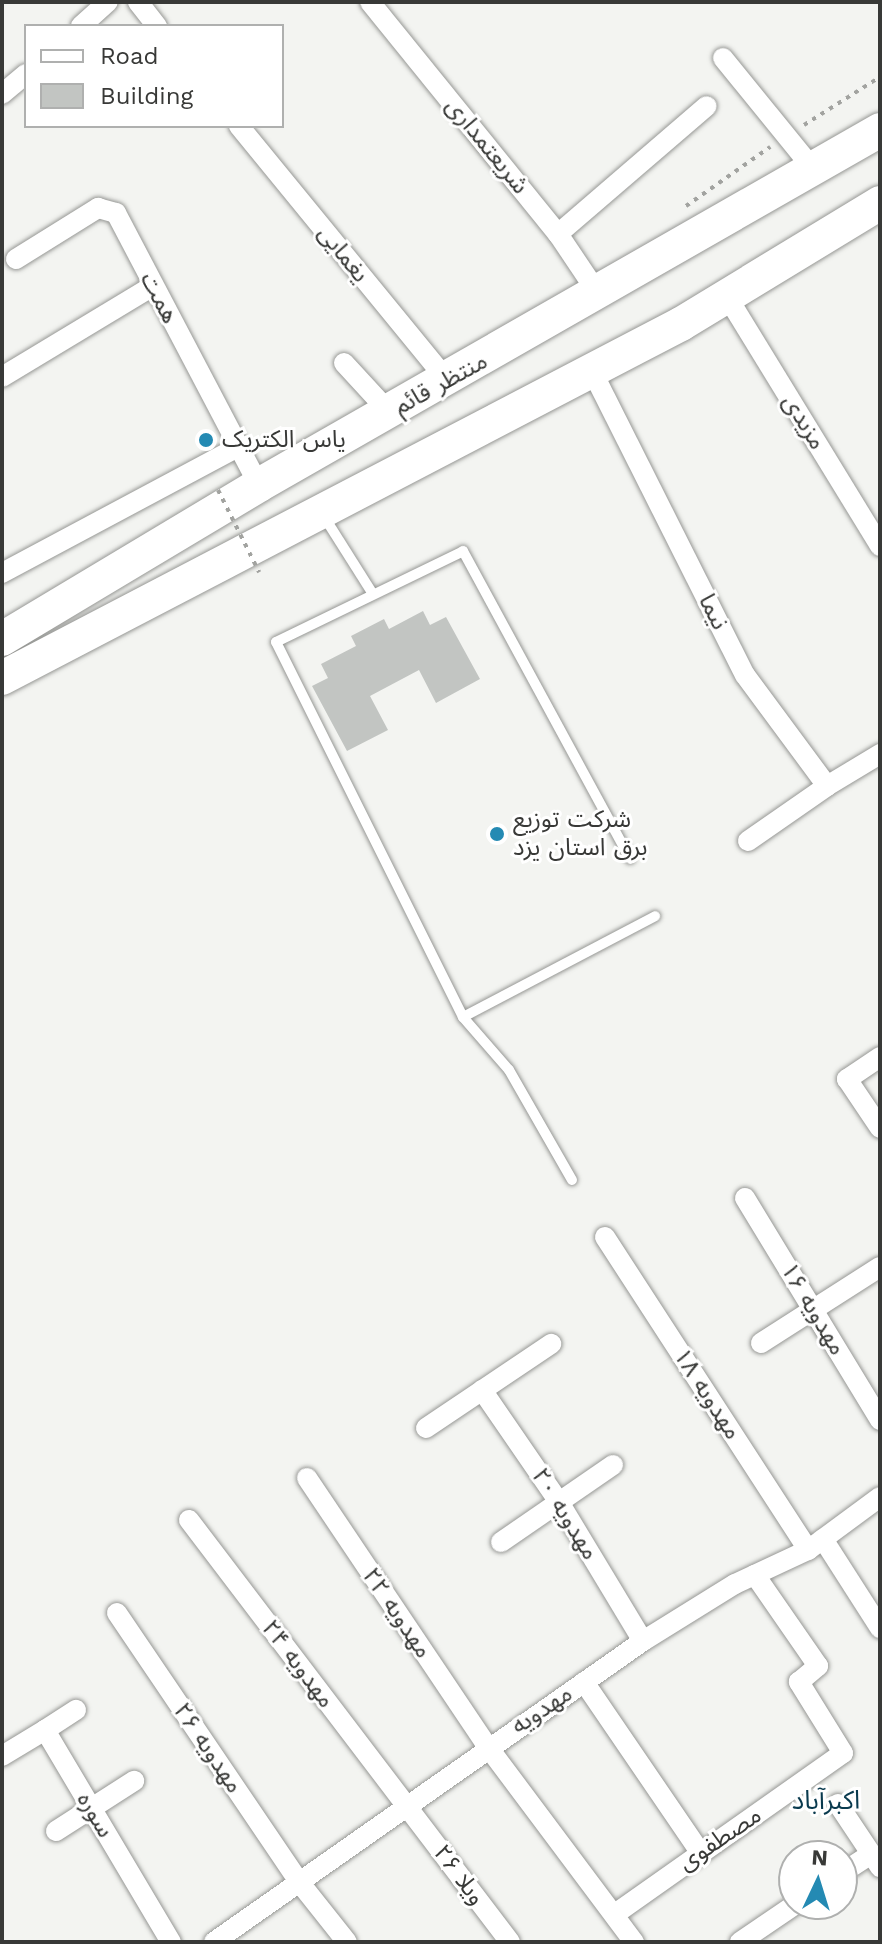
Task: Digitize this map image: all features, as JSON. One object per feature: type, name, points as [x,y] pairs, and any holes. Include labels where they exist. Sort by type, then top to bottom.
[{"type":"main road","name":"منتظر قائم","points":[[2,639],[259,485],[599,295],[880,130]]},
{"type":"main road","points":[[2,678],[728,298],[880,203]]},
{"type":"street","points":[[83,24],[108,2]]},
{"type":"street","points":[[138,2],[155,24]]},
{"type":"street","name":"شریعتمداری","points":[[370,2],[558,234],[599,295]]},
{"type":"street","points":[[723,58],[814,170]]},
{"type":"street","points":[[2,94],[24,76]]},
{"type":"street","points":[[558,234],[707,106]]},
{"type":"street","name":"یغمایی","points":[[241,128],[448,381]]},
{"type":"street","name":"همت","points":[[16,259],[98,208],[108,208],[116,213],[259,485]]},
{"type":"street","points":[[2,377],[153,286]]},
{"type":"street","name":"مزیدی","points":[[728,298],[880,546]]},
{"type":"street","points":[[344,363],[390,413]]},
{"type":"street","name":"نیما","points":[[592,371],[745,675],[827,786]]},
{"type":"street","points":[[2,573],[238,447]]},
{"type":"street","points":[[748,841],[827,786],[880,754]]},
{"type":"street","points":[[880,1057],[847,1079],[880,1128]]},
{"type":"street","name":"مهدویه ۱۶","points":[[745,1198],[880,1420]]},
{"type":"street","name":"مهدویه ۱۸","points":[[605,1237],[816,1545],[880,1628]]},
{"type":"street","points":[[761,1343],[880,1267]]},
{"type":"street","points":[[426,1428],[551,1344]]},
{"type":"street","name":"مهدویه ۲۰","points":[[482,1390],[559,1502],[643,1641]]},
{"type":"street","points":[[501,1542],[613,1465]]},
{"type":"street","name":"مهدویه ۲۲","points":[[307,1478],[488,1747]]},
{"type":"street","name":"مهدویه","points":[[214,1942],[408,1809],[488,1747],[643,1641],[755,1575],[816,1545],[880,1497]]},
{"type":"street","name":"مهدویه ۲۴","points":[[189,1520],[408,1809]]},
{"type":"street","name":"مصطفوی","points":[[615,1914],[843,1753],[799,1682],[818,1666],[755,1575]]},
{"type":"street","name":"مهدویه ۲۶","points":[[117,1613],[300,1883],[347,1942]]},
{"type":"street","points":[[584,1682],[700,1852]]},
{"type":"street","points":[[2,1756],[76,1710]]},
{"type":"street","name":"سوره","points":[[45,1730],[171,1942]]},
{"type":"street","points":[[488,1747],[634,1942]]},
{"type":"street","points":[[56,1831],[134,1781]]},
{"type":"street","points":[[838,1804],[875,1860]]},
{"type":"street","name":"ویلا ۲۶","points":[[408,1809],[510,1942]]},
{"type":"street","points":[[740,1942],[778,1916]]},
{"type":"lane","points":[[322,513],[373,594]]},
{"type":"lane","points":[[572,1180],[509,1070],[463,1017],[276,642],[463,551],[630,859]]},
{"type":"lane","points":[[463,1017],[655,916]]},
{"type":"path","points":[[684,207],[788,135],[880,77]]},
{"type":"path","points":[[218,490],[259,572]]},
{"type":"building","points":[[423,611],[430,625],[446,617],[480,679],[436,703],[419,670],[370,696],[388,730],[347,751],[312,686],[328,678],[321,664],[356,646],[351,636],[384,619],[389,629]]},
{"type":"place","name":"یاس الکتریک","points":[[206,440]]},
{"type":"place","name":"شرکت توزیع برق استان یزد","points":[[497,834]]},
{"type":"district","name":"اکبرآباد","points":[[826,1801]]}]
